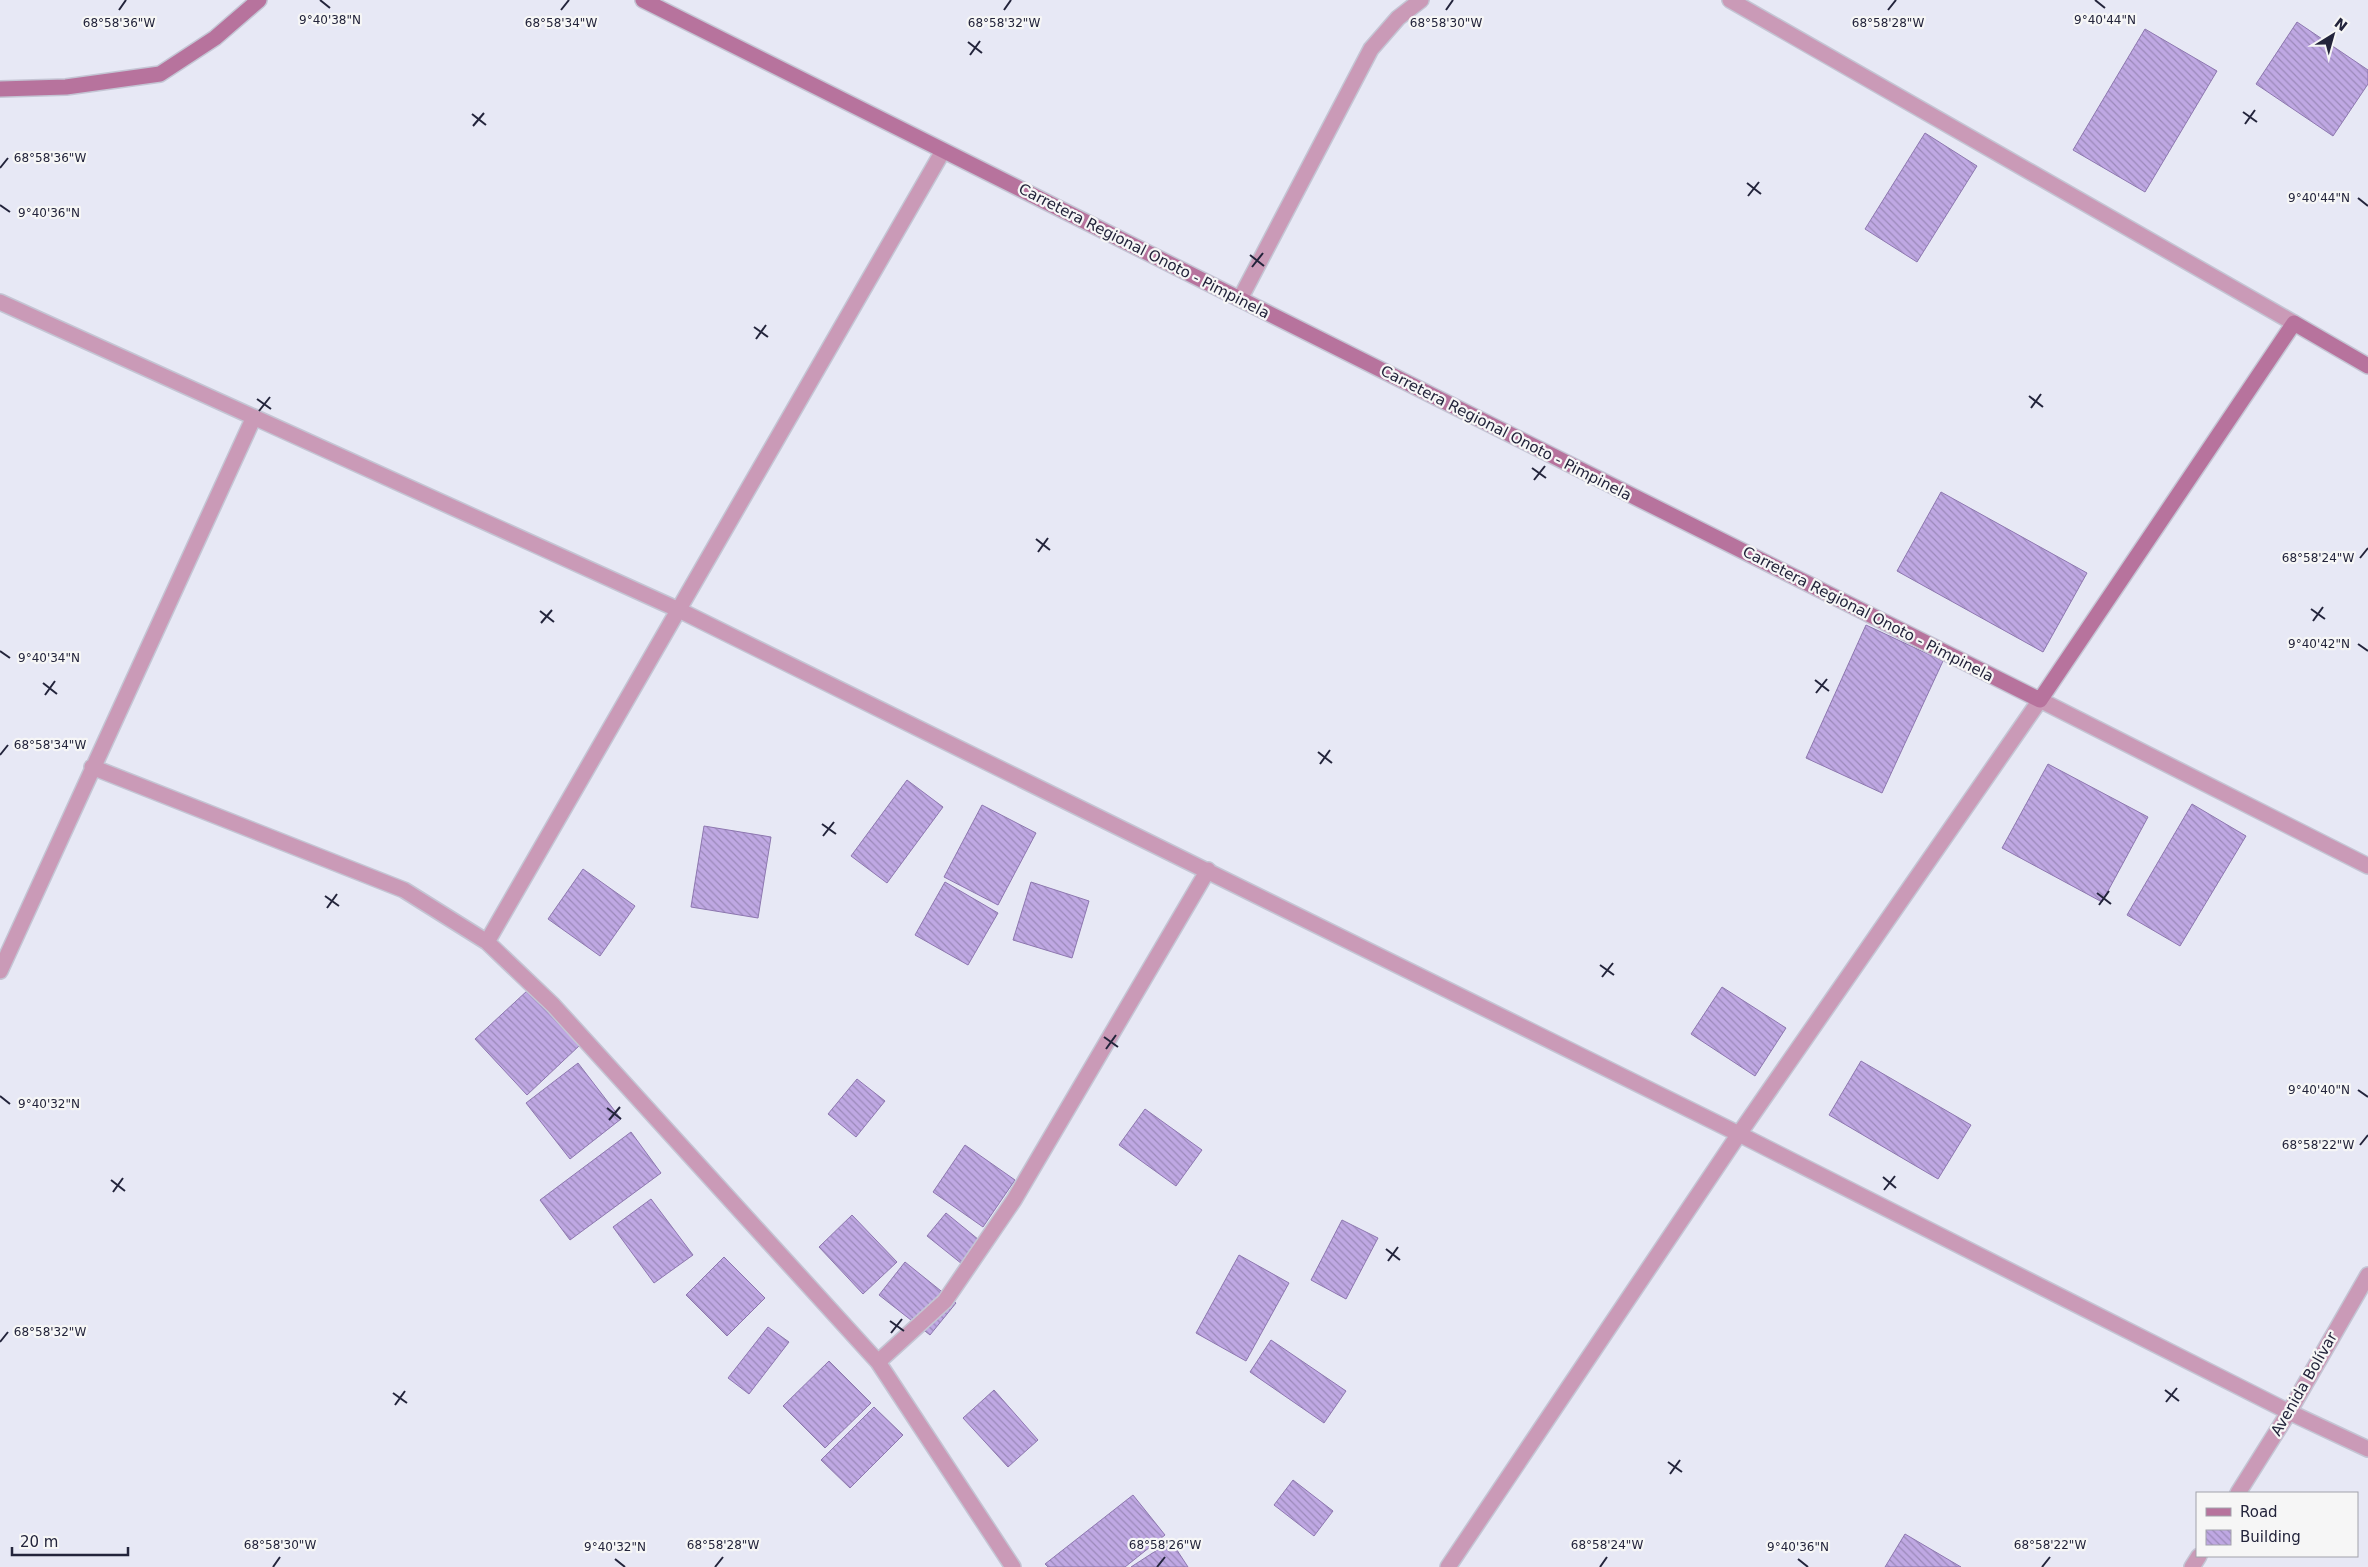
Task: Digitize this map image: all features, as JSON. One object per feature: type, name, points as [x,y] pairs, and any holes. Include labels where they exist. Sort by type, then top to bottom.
[{"type":"main road","points":[[0,89],[66,87],[160,74],[215,38],[259,0]]},
{"type":"main road","name":"Carretera Regional Onoto - Pimpinela","points":[[643,0],[2040,700]]},
{"type":"main road","points":[[2040,700],[2294,323],[2368,366]]},
{"type":"street","points":[[1240,299],[1371,49],[1398,18],[1421,0]]},
{"type":"street","points":[[1730,0],[2294,323]]},
{"type":"street","points":[[487,942],[944,150]]},
{"type":"street","points":[[0,302],[679,610],[1208,870],[1739,1134],[2289,1412],[2368,1449]]},
{"type":"street","points":[[0,971],[254,417]]},
{"type":"street","points":[[1448,1567],[1739,1134],[2040,700]]},
{"type":"street","name":"Carretera Regional Onoto - Pimpinela","points":[[2040,700],[2368,866]]},
{"type":"street","points":[[92,767],[404,890],[487,942],[553,1005],[878,1362],[1013,1567]]},
{"type":"street","points":[[878,1362],[945,1301],[1014,1200],[1208,870]]},
{"type":"street","name":"Avenida Bolívar","points":[[2239,1492],[2289,1412],[2368,1274]]},
{"type":"building","points":[[2297,22],[2368,70],[2368,84],[2333,136],[2256,84]]},
{"type":"building","points":[[2145,29],[2217,71],[2145,192],[2073,150]]},
{"type":"building","points":[[1925,133],[1977,166],[1917,262],[1865,229]]},
{"type":"building","points":[[1941,492],[2087,573],[2043,652],[1897,571]]},
{"type":"building","points":[[1866,625],[1943,661],[1882,793],[1806,758]]},
{"type":"building","points":[[2048,764],[2148,817],[2102,902],[2002,848]]},
{"type":"building","points":[[907,780],[943,807],[887,883],[851,856]]},
{"type":"building","points":[[2192,804],[2246,836],[2180,946],[2127,915]]},
{"type":"building","points":[[982,805],[1036,833],[998,905],[944,877]]},
{"type":"building","points":[[704,826],[771,837],[758,918],[691,907]]},
{"type":"building","points":[[583,869],[635,906],[600,956],[548,919]]},
{"type":"building","points":[[945,882],[998,913],[968,965],[915,935]]},
{"type":"building","points":[[1031,882],[1089,901],[1072,958],[1013,940]]},
{"type":"building","points":[[1722,987],[1786,1028],[1755,1076],[1691,1034]]},
{"type":"building","points":[[528,990],[580,1045],[527,1095],[475,1039]]},
{"type":"building","points":[[1861,1061],[1971,1125],[1938,1179],[1829,1115]]},
{"type":"building","points":[[578,1063],[621,1119],[570,1159],[526,1103]]},
{"type":"building","points":[[857,1079],[885,1101],[856,1137],[828,1114]]},
{"type":"building","points":[[1145,1109],[1202,1150],[1176,1186],[1119,1145]]},
{"type":"building","points":[[631,1132],[661,1173],[570,1240],[540,1200]]},
{"type":"building","points":[[965,1145],[1015,1180],[983,1227],[933,1192]]},
{"type":"building","points":[[651,1199],[693,1255],[654,1283],[613,1227]]},
{"type":"building","points":[[946,1213],[990,1249],[972,1272],[927,1236]]},
{"type":"building","points":[[852,1215],[897,1262],[863,1294],[819,1247]]},
{"type":"building","points":[[1342,1220],[1378,1238],[1346,1299],[1311,1280]]},
{"type":"building","points":[[1239,1255],[1289,1283],[1246,1361],[1196,1333]]},
{"type":"building","points":[[724,1257],[765,1298],[727,1336],[686,1295]]},
{"type":"building","points":[[905,1262],[956,1303],[930,1335],[879,1295]]},
{"type":"building","points":[[768,1327],[789,1342],[749,1394],[728,1378]]},
{"type":"building","points":[[1271,1340],[1346,1391],[1324,1423],[1250,1372]]},
{"type":"building","points":[[829,1361],[871,1403],[825,1448],[783,1406]]},
{"type":"building","points":[[994,1390],[1038,1440],[1008,1467],[963,1418]]},
{"type":"building","points":[[874,1407],[903,1435],[850,1488],[821,1460]]},
{"type":"building","points":[[1293,1480],[1333,1511],[1314,1536],[1274,1505]]},
{"type":"building","points":[[1133,1495],[1165,1535],[1125,1567],[1048,1567],[1045,1564]]},
{"type":"building","points":[[1905,1534],[1961,1567],[1885,1567]]},
{"type":"building","points":[[1171,1541],[1188,1567],[1131,1567]]}]
